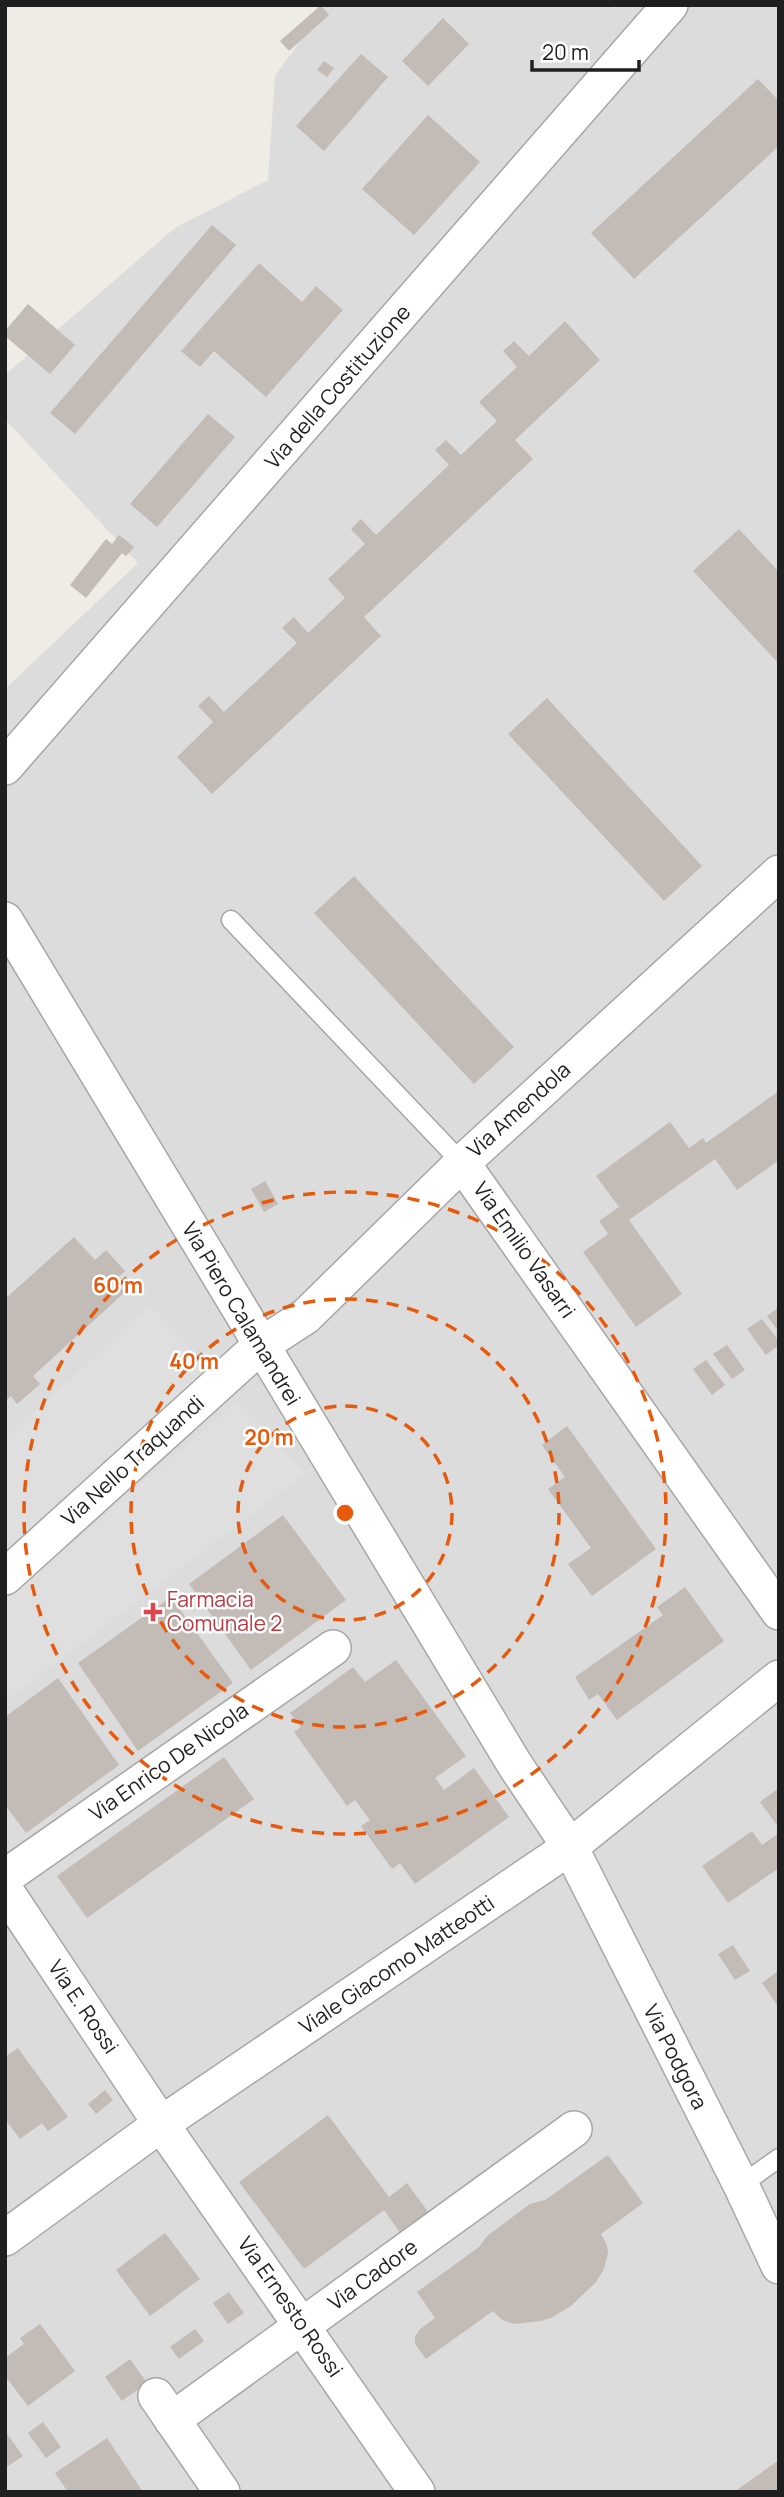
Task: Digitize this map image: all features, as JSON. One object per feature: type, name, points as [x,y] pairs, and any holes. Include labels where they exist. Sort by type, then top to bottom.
[{"type":"street","name":"Via della Costituzione","points":[[5,767],[670,5]]},
{"type":"street","name":"Via Amendola","points":[[260,1346],[306,1316],[462,1163],[779,873]]},
{"type":"street","name":"Via Piero Calamandrei","points":[[5,920],[515,1765],[570,1847]]},
{"type":"street","name":"Via Emilio Vasarri","points":[[462,1163],[779,1612]]},
{"type":"street","name":"Via Nello Traquandi","points":[[5,1577],[260,1346]]},
{"type":"street","name":"Via Enrico De Nicola","points":[[5,1877],[333,1648]]},
{"type":"street","name":"Viale Giacomo Matteotti","points":[[5,2238],[161,2124],[570,1847],[779,1678]]},
{"type":"street","name":"Via Podgora","points":[[570,1847],[741,2185],[779,2266]]},
{"type":"street","name":"Via E. Rossi","points":[[5,1890],[161,2124]]},
{"type":"street","name":"Via Ernesto Rossi","points":[[161,2124],[417,2492]]},
{"type":"street","name":"Via Cadore","points":[[222,2492],[164,2408],[304,2326],[574,2129]]},
{"type":"lane","name":"Via Emilio Vasarri","points":[[230,920],[462,1163]]},
{"type":"lane","points":[[741,2185],[779,2158]]},
{"type":"shaded area","points":[[326,5],[612,5],[616,9],[619,5],[779,5],[779,2492],[5,2492],[5,689],[138,563],[5,419],[5,375],[175,228],[268,180],[275,76]]},
{"type":"shaded area","points":[[151,1304],[210,1371],[5,1553],[5,1439]]},
{"type":"shaded area","points":[[238,1400],[305,1474],[5,1702],[5,1601]]},
{"type":"building","points":[[321,5],[329,15],[289,51],[280,41]]},
{"type":"building","points":[[443,18],[469,44],[428,86],[402,61]]},
{"type":"building","points":[[361,54],[388,77],[324,151],[296,126]]},
{"type":"building","points":[[324,61],[334,68],[327,77],[317,70]]},
{"type":"building","points":[[758,79],[779,101],[779,146],[634,279],[591,233]]},
{"type":"building","points":[[428,115],[480,162],[414,235],[362,189]]},
{"type":"building","points":[[212,225],[236,245],[75,434],[50,413]]},
{"type":"building","points":[[259,263],[302,302],[316,286],[343,310],[266,397],[214,351],[200,367],[181,351]]},
{"type":"building","points":[[28,304],[75,345],[50,374],[5,336],[5,331]]},
{"type":"building","points":[[565,321],[600,360],[515,440],[533,459],[364,617],[381,636],[212,794],[177,757],[213,722],[198,706],[209,696],[224,712],[297,643],[282,628],[294,617],[308,633],[345,598],[328,579],[365,544],[351,529],[361,519],[376,535],[449,465],[435,450],[446,440],[461,455],[497,421],[479,402],[517,367],[503,351],[514,341],[529,356]]},
{"type":"building","points":[[208,414],[235,437],[157,527],[130,504]]},
{"type":"building","points":[[739,529],[779,572],[779,664],[693,571]]},
{"type":"building","points":[[119,535],[134,547],[126,556],[122,553],[86,598],[70,585],[106,539],[112,544]]},
{"type":"building","points":[[547,698],[702,866],[664,901],[508,734]]},
{"type":"building","points":[[354,876],[514,1047],[474,1084],[314,913]]},
{"type":"building","points":[[779,1091],[779,1160],[737,1190],[715,1159],[629,1220],[682,1294],[636,1327],[583,1252],[608,1234],[599,1221],[619,1207],[596,1176],[670,1122],[689,1148],[703,1138],[706,1143]]},
{"type":"building","points":[[265,1181],[278,1204],[264,1212],[251,1189]]},
{"type":"building","points":[[74,1237],[95,1260],[106,1250],[125,1271],[114,1281],[125,1292],[33,1376],[40,1384],[17,1404],[11,1396],[5,1401],[5,1299]]},
{"type":"building","points":[[779,1307],[779,1332],[767,1316]]},
{"type":"building","points":[[762,1319],[779,1341],[779,1345],[766,1355],[747,1329]]},
{"type":"building","points":[[727,1345],[745,1370],[732,1379],[713,1354]]},
{"type":"building","points":[[706,1360],[725,1385],[712,1395],[693,1369]]},
{"type":"building","points":[[567,1426],[656,1549],[592,1596],[568,1564],[591,1548],[548,1489],[565,1477],[542,1445]]},
{"type":"building","points":[[283,1515],[346,1600],[251,1670],[189,1584]]},
{"type":"building","points":[[685,1587],[724,1641],[617,1720],[598,1694],[589,1700],[575,1677],[663,1615],[657,1607]]},
{"type":"building","points":[[171,1597],[233,1683],[138,1751],[78,1663]]},
{"type":"building","points":[[396,1660],[466,1756],[435,1778],[444,1790],[474,1768],[509,1817],[415,1884],[400,1863],[392,1869],[361,1826],[370,1820],[355,1800],[347,1806],[294,1732],[301,1727],[290,1713],[353,1667],[365,1682]]},
{"type":"building","points":[[58,1678],[119,1765],[26,1833],[5,1805],[5,1717]]},
{"type":"building","points":[[224,1757],[254,1799],[87,1918],[57,1876]]},
{"type":"building","points":[[779,1788],[779,1828],[760,1802]]},
{"type":"building","points":[[752,1831],[762,1845],[779,1833],[779,1868],[728,1903],[702,1866]]},
{"type":"building","points":[[733,1945],[750,1971],[735,1980],[718,1954]]},
{"type":"building","points":[[779,1970],[779,2008],[762,1983]]},
{"type":"building","points":[[18,2048],[68,2117],[48,2131],[42,2123],[20,2139],[5,2119],[5,2057]]},
{"type":"building","points":[[105,2090],[113,2100],[96,2114],[88,2104]]},
{"type":"building","points":[[328,2115],[389,2197],[407,2183],[429,2213],[401,2234],[384,2210],[304,2269],[239,2182]]},
{"type":"building","points":[[608,2155],[643,2203],[601,2234],[608,2253],[604,2269],[596,2282],[571,2306],[541,2321],[514,2324],[502,2320],[493,2311],[426,2359],[415,2344],[415,2337],[419,2330],[435,2318],[417,2292],[479,2247],[487,2236],[530,2204],[545,2200]]},
{"type":"building","points":[[165,2233],[200,2279],[150,2316],[116,2270]]},
{"type":"building","points":[[229,2292],[244,2313],[228,2324],[213,2303]]},
{"type":"building","points":[[40,2324],[75,2371],[28,2406],[5,2376],[5,2358],[24,2344],[20,2338]]},
{"type":"building","points":[[195,2329],[204,2341],[179,2359],[170,2347]]},
{"type":"building","points":[[130,2359],[147,2383],[122,2401],[105,2377]]},
{"type":"building","points":[[43,2422],[61,2447],[46,2458],[28,2433]]},
{"type":"building","points":[[5,2431],[23,2456],[5,2468]]},
{"type":"building","points":[[107,2438],[143,2492],[68,2492],[55,2473]]},
{"type":"building","points":[[779,2460],[779,2492],[734,2492]]},
{"type":"place","name":"Farmacia Comunale 2","points":[[153,1612]]}]
